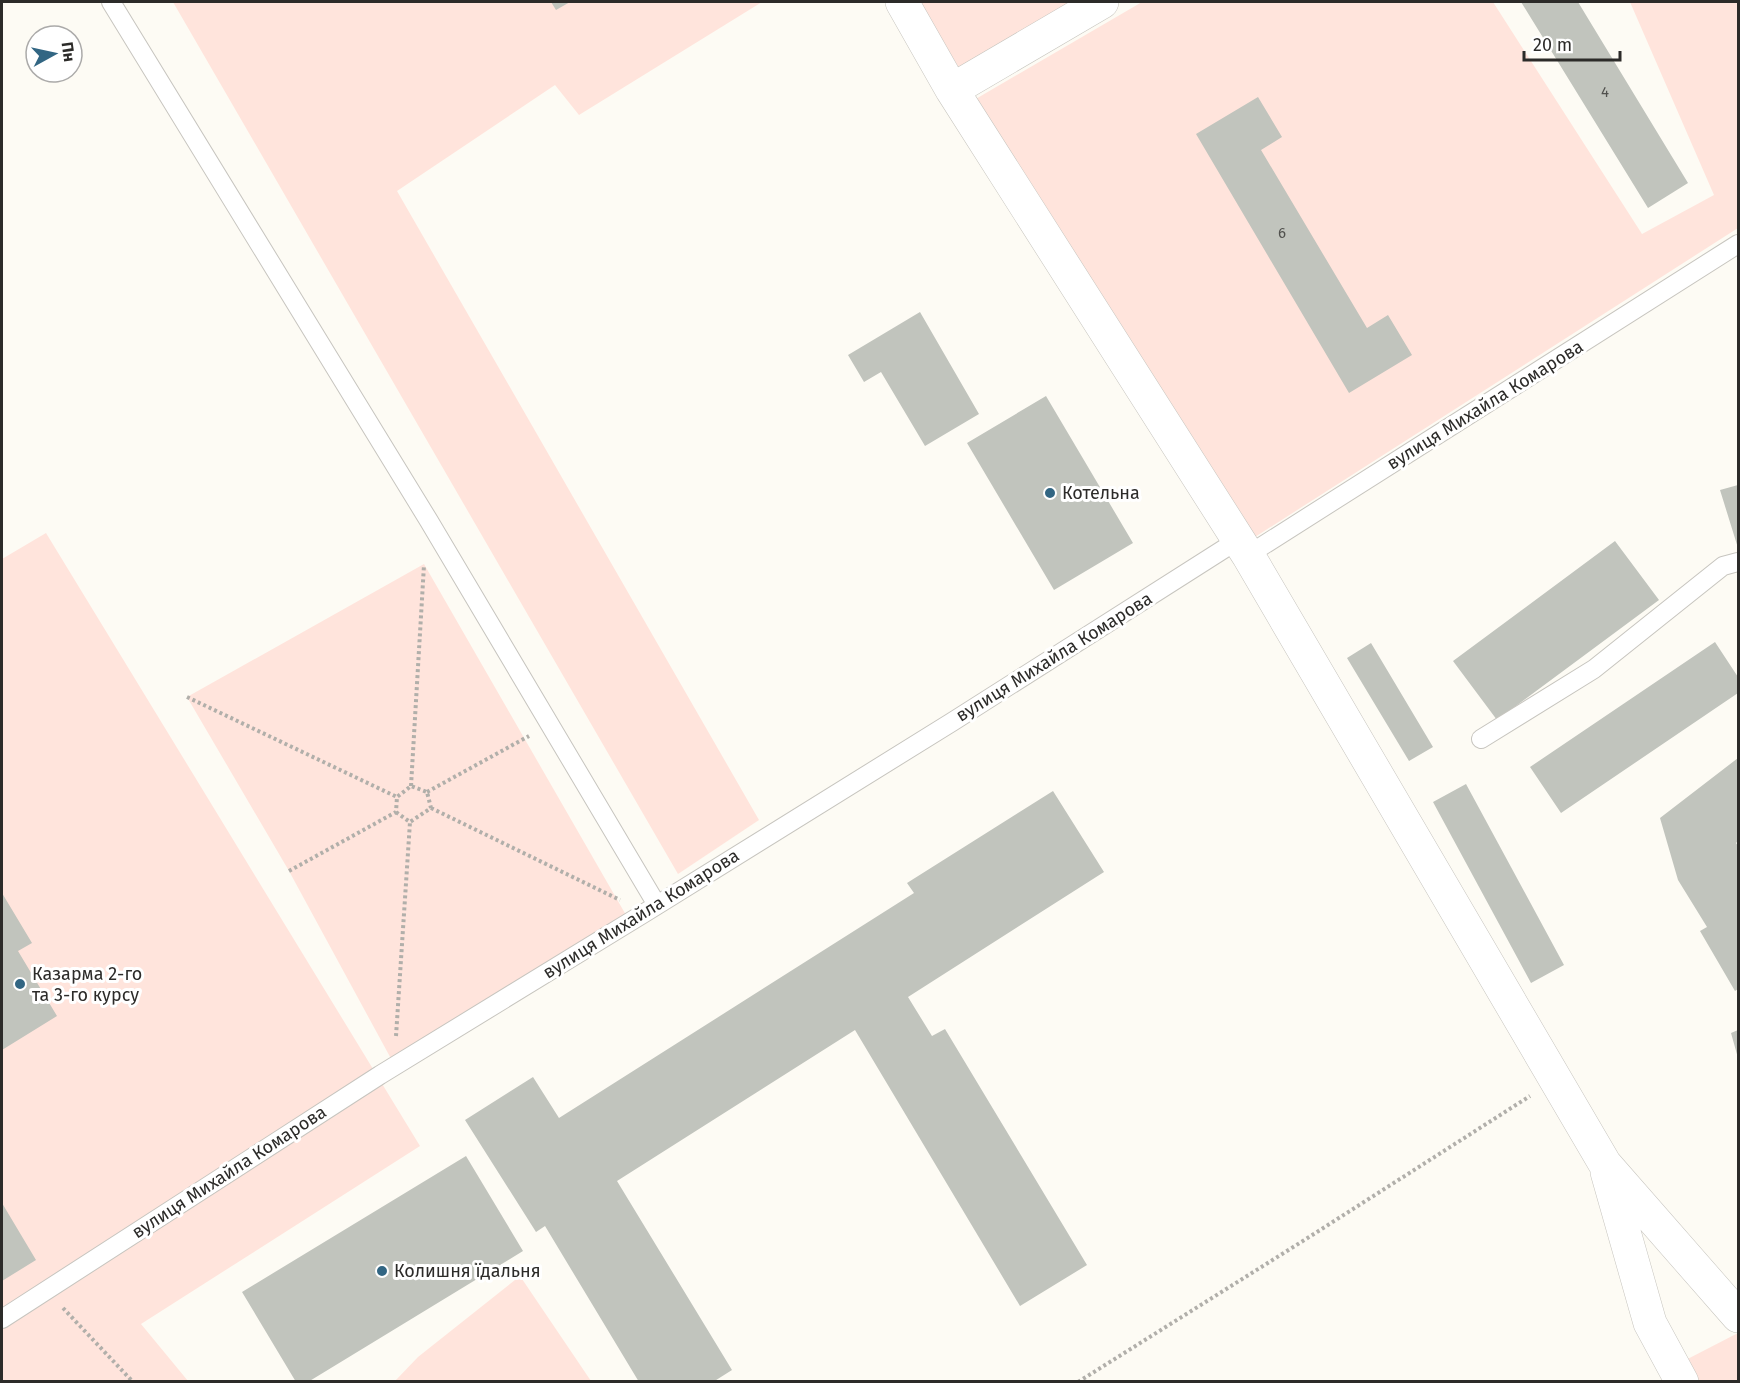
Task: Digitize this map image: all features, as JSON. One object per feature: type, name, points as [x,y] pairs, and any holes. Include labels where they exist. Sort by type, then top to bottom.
[{"type":"street","points":[[902,2],[952,90],[1243,547],[1605,1164],[1738,1316]]},
{"type":"street","points":[[952,90],[1101,2]]},
{"type":"street","points":[[1605,1164],[1650,1323],[1683,1382]]},
{"type":"lane","points":[[111,2],[429,521],[550,724],[652,909]]},
{"type":"lane","name":"вулиця Михайла Комарова","points":[[2,1319],[394,1066],[652,909],[1023,677],[1243,547],[1738,244]]},
{"type":"lane","points":[[1480,739],[1594,669],[1723,566],[1738,562]]},
{"type":"path","points":[[396,812],[397,797],[411,786],[424,564],[429,521]]},
{"type":"path","points":[[188,697],[397,797]]},
{"type":"path","points":[[411,786],[427,792],[550,724]]},
{"type":"path","points":[[427,792],[431,808]]},
{"type":"path","points":[[431,808],[652,909]]},
{"type":"path","points":[[410,822],[431,808]]},
{"type":"path","points":[[396,812],[410,822]]},
{"type":"path","points":[[289,871],[396,812]]},
{"type":"path","points":[[394,1066],[410,822]]},
{"type":"path","points":[[1078,1382],[1556,1080]]},
{"type":"path","points":[[46,1290],[133,1382]]},
{"type":"shaded area","points":[[173,2],[762,2],[579,115],[555,85],[397,191],[759,820],[678,874]]},
{"type":"shaded area","points":[[919,2],[1082,2],[962,73]]},
{"type":"shaded area","points":[[1142,2],[1493,2],[1642,234],[1714,195],[1630,2],[1738,2],[1738,228],[1255,537],[974,100]]},
{"type":"shaded area","points":[[46,533],[420,1146],[141,1324],[188,1381],[2,1381],[2,559]]},
{"type":"shaded area","points":[[424,564],[630,922],[395,1066],[289,871],[187,697]]},
{"type":"shaded area","points":[[520,1276],[591,1381],[395,1381],[418,1357]]},
{"type":"shaded area","points":[[1738,1333],[1738,1381],[1682,1381],[1674,1366]]},
{"type":"building","points":[[551,2],[570,2],[556,10]]},
{"type":"building","points":[[1521,2],[1578,2],[1688,183],[1648,208]]},
{"type":"building","points":[[1258,97],[1282,137],[1261,150],[1367,328],[1388,315],[1412,355],[1349,393],[1196,134]]},
{"type":"building","points":[[920,312],[979,414],[925,446],[881,372],[864,382],[848,355]]},
{"type":"building","name":"Котельна","points":[[1046,396],[1133,543],[1054,590],[967,443]]},
{"type":"building","points":[[1738,485],[1738,548],[1720,490]]},
{"type":"building","points":[[1615,541],[1659,600],[1497,720],[1453,661]]},
{"type":"building","points":[[1715,642],[1738,677],[1738,693],[1561,813],[1530,767]]},
{"type":"building","points":[[1371,643],[1433,747],[1409,761],[1347,658]]},
{"type":"building","points":[[1738,758],[1738,841],[1736,843],[1738,846],[1738,989],[1735,991],[1700,931],[1707,927],[1678,880],[1660,818]]},
{"type":"building","points":[[1466,784],[1564,965],[1531,983],[1433,802]]},
{"type":"building","points":[[1053,791],[1104,872],[908,997],[932,1036],[945,1029],[1087,1265],[1020,1306],[855,1030],[617,1181],[732,1370],[713,1382],[639,1382],[545,1226],[536,1232],[465,1120],[533,1077],[559,1118],[914,893],[907,883]]},
{"type":"building","name":"Казарма 2-го та 3-го курсу","points":[[2,893],[32,943],[18,951],[57,1016],[2,1050]]},
{"type":"building","points":[[1738,1030],[1738,1058],[1731,1033]]},
{"type":"building","name":"Колишня їдальня","points":[[466,1156],[523,1251],[308,1382],[296,1382],[242,1292]]},
{"type":"building","points":[[2,1203],[36,1260],[2,1281]]},
{"type":"place","name":"Котельна","points":[[1050,493]]},
{"type":"place","name":"Казарма 2-го та 3-го курсу","points":[[20,984]]},
{"type":"place","name":"Колишня їдальня","points":[[382,1271]]}]
